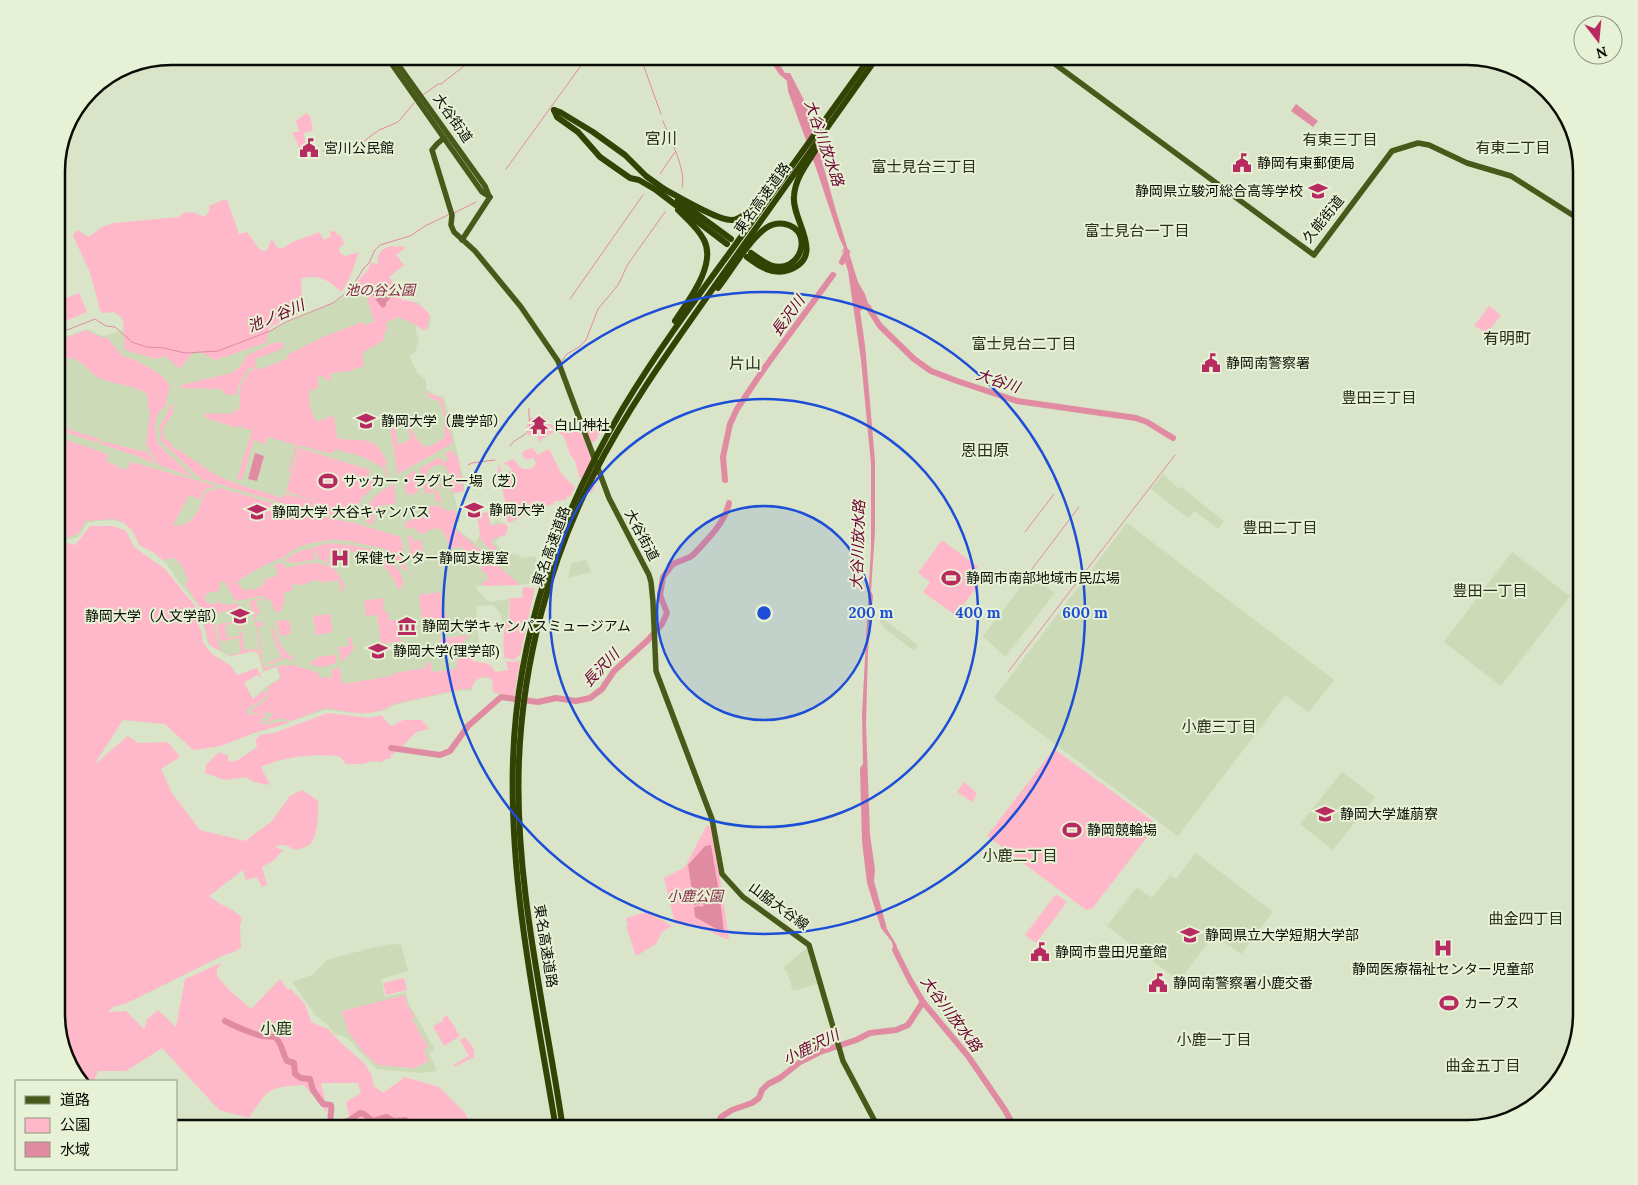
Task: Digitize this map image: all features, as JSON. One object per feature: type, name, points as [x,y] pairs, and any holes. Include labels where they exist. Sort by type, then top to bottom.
[{"type":"highway","name":"東名高速道路","points":[[555,1120],[517,871],[513,794],[522,696],[537,630],[562,537],[637,393],[646,372],[820,124],[838,103],[865,65]]},
{"type":"highway","name":"東名高速道路","points":[[637,393],[659,366],[799,172],[872,65]]},
{"type":"highway","points":[[646,372],[695,290],[703,273],[707,255],[703,238],[660,189],[625,155],[606,141],[554,110],[557,116],[578,132],[600,157],[630,178],[660,189],[727,220],[736,219],[747,212],[794,161]]},
{"type":"highway","points":[[659,366],[750,246],[766,228],[781,223],[793,227],[801,237],[802,250],[799,256],[783,266],[770,264],[749,255],[760,267],[775,272],[790,270],[801,262],[805,255],[807,240],[793,202],[799,172]]},
{"type":"highway","points":[[660,189],[729,241]]},
{"type":"highway","name":"東名高速道路","points":[[518,738],[522,868],[562,1120]]},
{"type":"main road","name":"大谷街道","points":[[392,65],[482,192],[490,197]]},
{"type":"main road","name":"大谷街道","points":[[398,65],[485,186],[490,197]]},
{"type":"main road","name":"久能街道","points":[[1056,65],[1314,255],[1392,151],[1418,143],[1429,145],[1466,163],[1511,176],[1573,215]]},
{"type":"main road","name":"大谷街道","points":[[444,138],[432,150],[451,213],[451,226],[454,232],[475,251],[522,307],[561,366],[609,498],[651,582],[656,671],[712,819],[722,874]]},
{"type":"main road","points":[[462,240],[490,197]]},
{"type":"main road","name":"山脇大谷線","points":[[722,874],[743,897],[810,945],[838,1045],[853,1080],[874,1120]]},
{"type":"shaded area","name":"静岡大学 大谷キャンパス","points":[[356,283],[377,311],[406,301],[419,303],[431,317],[429,328],[423,328],[418,325],[415,327],[419,342],[416,351],[409,356],[417,373],[426,380],[426,389],[434,395],[444,396],[464,481],[464,491],[454,494],[460,520],[454,526],[475,543],[488,523],[493,524],[498,520],[506,526],[495,543],[507,553],[519,555],[520,558],[535,556],[537,562],[529,584],[475,586],[489,602],[509,599],[508,619],[503,622],[499,611],[492,605],[476,606],[479,649],[469,651],[470,656],[472,661],[496,673],[517,678],[515,697],[493,693],[494,684],[491,678],[481,678],[474,681],[471,691],[462,690],[424,698],[363,714],[325,710],[255,733],[230,693],[245,686],[253,699],[268,685],[280,678],[276,667],[263,672],[258,653],[254,651],[228,656],[208,644],[203,623],[195,614],[199,607],[167,564],[153,552],[140,546],[132,530],[124,523],[114,520],[88,522],[78,537],[65,540],[65,337],[87,329],[103,336],[127,329],[265,334],[344,297]]},
{"type":"shaded area","points":[[1163,474],[1179,489],[1181,487],[1224,521],[1218,529],[1195,511],[1188,518],[1151,489]]},
{"type":"shaded area","points":[[1127,523],[1334,680],[1309,712],[1285,695],[1178,836],[994,698]]},
{"type":"shaded area","points":[[1512,552],[1570,596],[1501,686],[1444,642]]},
{"type":"shaded area","points":[[586,560],[591,572],[568,578],[571,563]]},
{"type":"shaded area","points":[[1030,575],[1055,593],[1005,657],[983,636]]},
{"type":"shaded area","points":[[881,617],[918,645],[914,651],[884,628],[879,620]]},
{"type":"shaded area","name":"静岡大学雄萠寮","points":[[1342,772],[1375,797],[1333,850],[1300,824]]},
{"type":"shaded area","name":"静岡県立大学短期大学部","points":[[1196,853],[1273,912],[1241,954],[1214,935],[1179,981],[1107,926],[1137,887],[1152,898],[1170,875],[1176,879]]},
{"type":"shaded area","points":[[393,944],[401,945],[408,971],[381,979],[385,997],[406,992],[408,1002],[435,1050],[429,1053],[437,1071],[421,1073],[377,1069],[351,1041],[344,1036],[334,1034],[327,1024],[316,1016],[292,982],[312,975],[327,960]]},
{"type":"shaded area","points":[[807,948],[817,984],[793,991],[787,972],[783,968]]},
{"type":"green space","points":[[306,113],[310,116],[313,130],[304,133],[304,149],[301,151],[292,132],[299,132],[296,121]]},
{"type":"green space","points":[[227,200],[239,234],[247,232],[259,249],[264,251],[267,250],[272,239],[280,249],[294,241],[319,232],[324,240],[331,236],[330,232],[335,231],[341,236],[344,244],[339,248],[341,254],[346,256],[359,252],[352,273],[344,288],[341,292],[324,279],[318,277],[301,279],[304,311],[272,326],[269,329],[266,343],[215,360],[202,353],[193,353],[179,369],[166,356],[156,359],[125,350],[124,328],[121,317],[114,312],[104,313],[100,310],[90,272],[73,236],[77,230],[89,237],[102,227],[114,223],[178,217],[184,213],[192,212],[205,217],[209,211],[209,206]]},
{"type":"green space","name":"池の谷公園","points":[[391,246],[403,246],[405,248],[396,255],[404,265],[389,277],[404,297],[401,300],[417,304],[430,315],[427,329],[423,330],[399,317],[386,322],[387,330],[383,341],[362,353],[364,366],[350,371],[331,373],[331,380],[326,380],[323,376],[318,377],[318,388],[309,391],[311,411],[315,419],[318,422],[334,416],[337,438],[367,441],[378,446],[387,463],[384,466],[387,470],[387,475],[382,479],[385,470],[360,456],[336,449],[331,454],[303,446],[299,446],[290,473],[288,472],[296,445],[268,437],[265,444],[254,440],[242,480],[237,479],[252,430],[242,428],[240,422],[238,428],[205,418],[205,413],[232,414],[235,409],[239,412],[241,385],[251,370],[261,369],[286,359],[289,354],[323,337],[362,322],[367,325],[374,321],[367,298],[356,283],[367,271],[371,263],[378,264],[380,252]]},
{"type":"green space","points":[[79,293],[87,312],[65,321],[65,299]]},
{"type":"green space","points":[[1489,306],[1501,315],[1487,333],[1474,326]]},
{"type":"green space","points":[[86,330],[107,338],[123,356],[135,360],[162,376],[170,385],[165,407],[156,419],[155,429],[158,444],[193,477],[158,465],[146,444],[150,415],[147,394],[136,388],[99,378],[75,359],[65,358],[65,338]]},
{"type":"green space","points":[[282,342],[284,348],[255,359],[255,368],[249,368],[239,385],[237,395],[224,394],[222,389],[179,388],[182,385],[231,373],[241,366],[246,356],[273,343]]},
{"type":"green space","points":[[425,392],[442,398],[453,443],[398,474],[388,417],[395,429],[398,445],[411,439],[408,430],[411,429],[418,441],[425,446],[433,445],[445,437],[444,416],[440,402],[428,396]]},
{"type":"green space","name":"サッカー・ラグビー場（芝）","points":[[170,405],[173,405],[172,415],[162,429],[164,436],[172,444],[172,447],[184,453],[212,473],[233,483],[281,498],[287,494],[315,501],[286,491],[300,448],[370,470],[365,489],[369,480],[376,481],[378,478],[381,480],[361,499],[356,514],[349,512],[352,517],[342,517],[309,511],[201,479],[161,441],[159,428]]},
{"type":"green space","points":[[543,416],[557,430],[538,442],[537,435],[529,436],[526,429],[529,418]]},
{"type":"green space","points":[[593,419],[595,421],[601,420],[605,423],[595,441],[591,444],[582,423]]},
{"type":"green space","points":[[580,426],[599,477],[591,494],[579,476],[575,461],[570,454],[564,437],[559,432],[563,428]]},
{"type":"green space","points":[[65,428],[100,439],[99,443],[65,432]]},
{"type":"green space","points":[[65,440],[108,454],[106,461],[126,470],[131,462],[217,486],[204,490],[200,499],[189,495],[173,525],[186,524],[195,516],[205,492],[220,488],[314,515],[354,523],[398,536],[401,538],[407,572],[384,549],[353,542],[340,540],[317,542],[293,550],[283,559],[280,558],[250,573],[237,583],[245,591],[254,590],[265,584],[263,580],[276,576],[278,571],[274,566],[280,562],[287,568],[318,563],[329,566],[336,571],[345,586],[342,592],[340,590],[342,586],[338,580],[321,583],[321,581],[316,580],[302,585],[292,584],[293,590],[283,593],[285,602],[282,607],[283,610],[275,612],[271,601],[261,596],[236,601],[224,581],[220,582],[217,592],[209,592],[205,596],[205,601],[212,605],[216,602],[228,605],[237,603],[240,608],[216,613],[215,627],[219,646],[223,652],[211,646],[208,640],[205,627],[199,617],[202,612],[201,609],[185,584],[188,581],[185,572],[177,560],[174,558],[163,560],[153,552],[140,546],[132,530],[124,523],[114,519],[86,521],[78,534],[65,538]]},
{"type":"green space","points":[[102,441],[147,451],[155,464],[101,444]]},
{"type":"green space","points":[[532,448],[538,455],[549,449],[562,475],[575,487],[570,497],[567,496],[567,499],[553,502],[554,504],[541,507],[509,523],[498,465],[503,475],[512,471],[508,465],[502,464],[513,459],[522,469],[531,469],[536,464],[534,458],[526,460],[522,454],[523,451]]},
{"type":"green space","points":[[452,450],[458,457],[464,491],[453,493],[450,486],[440,488],[439,485],[450,483],[447,469],[444,465],[436,465],[427,470],[428,487],[437,490],[441,504],[436,500],[434,492],[425,494],[419,469],[440,457],[444,463],[448,459],[445,453]]},
{"type":"green space","points":[[415,470],[419,490],[415,494],[409,495],[405,490],[405,477]]},
{"type":"green space","points":[[394,485],[396,503],[380,506],[376,511],[373,522],[376,525],[365,522],[367,509],[372,499]]},
{"type":"green space","points":[[438,505],[447,511],[454,510],[458,519],[452,525],[454,528],[520,585],[482,586],[482,583],[488,580],[487,573],[482,572],[481,561],[476,560],[470,554],[463,555],[463,547],[449,548],[443,533],[435,528],[421,534],[412,527],[406,530],[405,523],[425,513],[430,513],[429,507]]},
{"type":"green space","points":[[488,512],[491,526],[504,523],[508,527],[506,535],[492,539],[492,545],[497,547],[493,553],[481,540],[477,516],[477,514]]},
{"type":"green space","points":[[90,526],[113,526],[126,531],[134,547],[165,569],[196,607],[193,615],[202,632],[203,643],[212,654],[231,666],[237,675],[257,668],[262,678],[257,675],[244,683],[253,699],[266,689],[266,696],[260,702],[247,709],[246,712],[248,714],[269,715],[260,720],[262,724],[287,721],[289,723],[254,733],[221,746],[193,750],[165,724],[123,720],[94,765],[128,736],[138,743],[168,742],[180,757],[161,769],[172,793],[200,830],[245,841],[272,821],[290,796],[302,790],[318,801],[316,832],[311,843],[295,850],[283,845],[275,847],[283,850],[274,860],[262,867],[267,885],[262,887],[257,877],[246,880],[243,870],[209,896],[242,918],[240,925],[241,947],[127,1003],[113,1007],[108,1012],[126,1011],[144,1029],[147,1019],[158,1010],[176,1027],[185,979],[221,963],[217,970],[217,976],[228,989],[251,1009],[280,979],[288,990],[291,989],[305,1004],[311,1022],[328,1029],[364,1063],[371,1074],[374,1086],[383,1093],[405,1077],[439,1087],[465,1113],[468,1120],[359,1120],[349,1117],[346,1102],[361,1093],[358,1083],[321,1083],[328,1113],[304,1085],[276,1088],[261,1100],[249,1118],[219,1110],[162,1048],[126,1071],[98,1071],[94,1080],[88,1080],[83,1073],[73,1055],[65,1021],[65,544],[75,545]]},
{"type":"green space","points":[[411,535],[414,541],[421,540],[423,553],[420,554],[420,559],[417,560],[411,557],[408,537]]},
{"type":"green space","name":"静岡市南部地域市民広場","points":[[942,540],[978,567],[972,575],[981,582],[955,615],[923,592],[930,582],[918,573]]},
{"type":"green space","points":[[330,543],[378,551],[381,555],[380,557],[360,560],[359,555],[356,555],[355,552],[352,553],[351,550],[330,553],[328,559],[331,564],[319,559],[314,547]]},
{"type":"green space","points":[[313,548],[316,559],[295,563],[285,561],[294,553]]},
{"type":"green space","points":[[383,554],[394,563],[399,572],[403,581],[400,589],[398,589],[385,567]]},
{"type":"green space","points":[[523,587],[535,588],[520,655],[514,660],[505,658],[504,655],[505,622],[509,619],[510,598],[522,598]]},
{"type":"green space","points":[[440,592],[442,607],[449,621],[423,625],[419,595]]},
{"type":"green space","points":[[262,598],[263,600],[255,601],[261,614],[256,614],[257,623],[264,622],[265,625],[257,626],[263,658],[260,652],[253,611],[249,605],[250,601]]},
{"type":"green space","points":[[383,598],[384,612],[388,612],[389,621],[397,620],[400,640],[403,641],[381,644],[377,615],[366,616],[364,601]]},
{"type":"green space","points":[[330,614],[332,632],[316,635],[313,616]]},
{"type":"green space","points":[[289,620],[291,634],[280,636],[276,621]]},
{"type":"green space","points":[[241,621],[242,628],[239,629],[238,623],[225,625],[227,638],[240,636],[239,632],[242,632],[244,650],[258,649],[264,666],[268,668],[274,665],[275,667],[264,671],[258,653],[254,651],[231,656],[228,654],[241,652],[239,638],[225,642],[220,640],[217,626],[218,624]]},
{"type":"green space","points":[[274,629],[282,647],[297,661],[286,658],[270,664],[267,663],[282,657],[271,630]]},
{"type":"green space","points":[[467,635],[467,639],[463,640],[466,652],[469,652],[473,661],[492,666],[495,672],[508,670],[506,661],[514,662],[520,660],[514,696],[493,692],[492,680],[486,676],[476,680],[471,689],[461,689],[394,704],[383,710],[369,713],[355,713],[325,708],[291,721],[278,719],[266,723],[264,722],[272,717],[271,712],[260,714],[250,712],[265,700],[268,687],[281,678],[278,666],[294,665],[318,673],[320,678],[332,677],[332,670],[339,667],[342,684],[426,668],[426,662],[431,663],[432,672],[457,669],[457,657],[450,654],[442,655],[439,641],[441,639]]},
{"type":"green space","points":[[351,637],[354,648],[340,662],[339,647],[349,646],[348,638]]},
{"type":"green space","points":[[336,656],[336,663],[323,667],[311,665],[310,661],[316,660],[317,657]]},
{"type":"green space","points":[[328,713],[370,718],[381,715],[391,726],[403,720],[422,720],[429,729],[416,732],[397,752],[392,754],[390,759],[381,762],[372,761],[363,764],[346,764],[339,756],[319,755],[289,758],[270,763],[261,767],[270,785],[254,782],[246,777],[225,780],[205,773],[206,765],[219,752],[228,756],[228,762],[238,760],[257,747],[256,740],[260,735],[274,733]]},
{"type":"green space","name":"静岡競輪場","points":[[1054,749],[1157,824],[1092,909],[1086,910],[987,836]]},
{"type":"green space","points":[[964,782],[977,793],[972,802],[957,792]]},
{"type":"green space","name":"小鹿公園","points":[[707,825],[711,827],[729,939],[697,925],[675,924],[664,878],[685,867]]},
{"type":"green space","points":[[1056,894],[1067,902],[1036,943],[1025,935]]},
{"type":"green space","points":[[647,912],[672,926],[662,932],[656,944],[636,956],[626,926],[628,926],[626,918]]},
{"type":"green space","points":[[404,978],[407,990],[386,995],[383,983]]},
{"type":"green space","points":[[405,995],[406,1003],[415,1017],[412,1019],[428,1047],[424,1050],[429,1061],[414,1068],[378,1065],[363,1052],[348,1032],[342,1011]]},
{"type":"green space","points":[[447,1015],[460,1036],[444,1046],[433,1026],[443,1021],[443,1018]]},
{"type":"green space","points":[[465,1037],[474,1049],[474,1057],[454,1067],[453,1065],[469,1056],[460,1040]]},
{"type":"water","points":[[773,65],[780,65],[785,73],[790,73],[806,104],[858,282],[865,294],[872,315],[864,308],[860,311],[865,345],[875,461],[875,531],[871,591],[873,596],[868,650],[866,724],[870,835],[875,869],[874,881],[887,929],[897,946],[896,953],[898,958],[894,952],[892,942],[881,928],[867,883],[862,842],[860,768],[863,764],[862,714],[871,547],[871,464],[861,360],[848,271],[845,262],[848,257],[845,250],[841,253],[844,248],[788,91],[787,81]]},
{"type":"water","points":[[1296,104],[1318,121],[1313,127],[1291,111]]},
{"type":"water","points":[[388,288],[392,296],[386,303],[386,306],[382,308],[368,289]]},
{"type":"water","points":[[255,453],[264,456],[257,481],[248,479]]},
{"type":"water","points":[[711,845],[724,933],[695,917],[694,907],[702,907],[704,905],[701,902],[694,905],[688,865],[705,846]]},
{"type":"waterway","points":[[423,95],[465,65]]},
{"type":"waterway","name":"池ノ谷川","points":[[506,169],[581,65]]},
{"type":"waterway","points":[[643,65],[661,114]]},
{"type":"waterway","points":[[323,151],[359,145],[379,130],[398,122],[414,103]]},
{"type":"waterway","points":[[663,121],[680,163],[683,180],[682,187]]},
{"type":"waterway","points":[[660,174],[675,152]]},
{"type":"waterway","points":[[570,299],[643,195]]},
{"type":"waterway","name":"池ノ谷川","points":[[454,213],[476,202]]},
{"type":"waterway","points":[[561,362],[567,354],[586,340],[598,309],[618,285],[628,264],[665,212]]},
{"type":"waterway","name":"池ノ谷川","points":[[65,330],[95,319],[106,326],[115,327],[132,342],[146,347],[164,348],[185,353],[218,351],[270,331],[286,322],[333,303],[351,289],[380,245],[410,236],[425,226],[450,214]]},
{"type":"waterway","name":"長沢川","points":[[842,262],[847,252]]},
{"type":"waterway","name":"長沢川","points":[[725,480],[723,457],[730,424],[737,409],[833,275]]},
{"type":"waterway","name":"大谷川","points":[[868,307],[880,326],[914,359],[931,371],[1017,401],[1136,418],[1147,422],[1173,438]]},
{"type":"waterway","points":[[510,446],[529,429],[529,408]]},
{"type":"waterway","points":[[1008,672],[1175,455]]},
{"type":"waterway","points":[[468,465],[495,460]]},
{"type":"waterway","points":[[1025,532],[1054,494]]},
{"type":"waterway","name":"長沢川","points":[[391,748],[440,755],[450,751],[468,726],[501,697],[538,702],[556,698],[576,701],[590,698],[602,689],[614,671],[648,640],[662,624],[667,613],[660,595],[663,577],[673,564],[690,557],[710,537],[724,517],[729,503]]},
{"type":"waterway","points":[[1032,569],[1079,507]]},
{"type":"waterway","name":"大谷川放水路","points":[[895,950],[923,1002],[968,1056],[1010,1120]]},
{"type":"waterway","name":"小鹿沢川","points":[[720,1120],[721,1117],[732,1110],[752,1103],[759,1098],[762,1090],[768,1084],[780,1078],[800,1062],[820,1052],[856,1040],[870,1033],[896,1030],[908,1025],[923,1002]]},
{"type":"waterway","name":"小鹿沢川","points":[[225,1021],[260,1036],[277,1039],[287,1061],[294,1063],[295,1074],[301,1078],[310,1079],[313,1090],[323,1104],[331,1105],[331,1120]]},
{"type":"waterway","name":"小鹿沢川","points":[[350,1120],[360,1113],[372,1120]]},
{"type":"waterway","name":"小鹿沢川","points":[[376,1120],[387,1117],[392,1120]]},
{"type":"place","name":"宮川公民館","points":[[309,148]]},
{"type":"place","name":"静岡有東郵便局","points":[[1242,163]]},
{"type":"place","name":"静岡県立駿河総合高等学校","points":[[1318,191]]},
{"type":"place","name":"静岡南警察署","points":[[1211,363]]},
{"type":"place","name":"静岡大学（農学部）","points":[[366,421]]},
{"type":"place","name":"白山神社","points":[[539,425]]},
{"type":"place","name":"サッカー・ラグビー場（芝）","points":[[328,481]]},
{"type":"place","name":"静岡大学","points":[[474,510]]},
{"type":"place","name":"静岡大学 大谷キャンパス","points":[[257,512]]},
{"type":"place","name":"保健センター静岡支援室","points":[[340,558]]},
{"type":"place","name":"静岡市南部地域市民広場","points":[[951,578]]},
{"type":"place","name":"静岡大学（人文学部）","points":[[240,616]]},
{"type":"place","name":"静岡大学キャンパスミュージアム","points":[[407,626]]},
{"type":"place","name":"静岡大学(理学部)","points":[[378,651]]},
{"type":"place","name":"静岡大学雄萠寮","points":[[1325,814]]},
{"type":"place","name":"静岡競輪場","points":[[1072,830]]},
{"type":"place","name":"静岡県立大学短期大学部","points":[[1190,935]]},
{"type":"place","name":"静岡医療福祉センター児童部","points":[[1443,948]]},
{"type":"place","name":"静岡市豊田児童館","points":[[1040,952]]},
{"type":"place","name":"静岡南警察署小鹿交番","points":[[1158,983]]},
{"type":"place","name":"カーブス","points":[[1449,1003]]},
{"type":"district","name":"宮川","points":[[661,138]]},
{"type":"district","name":"有東三丁目","points":[[1340,140]]},
{"type":"district","name":"有東二丁目","points":[[1513,148]]},
{"type":"district","name":"富士見台三丁目","points":[[924,167]]},
{"type":"district","name":"富士見台一丁目","points":[[1137,231]]},
{"type":"district","name":"有明町","points":[[1507,338]]},
{"type":"district","name":"富士見台二丁目","points":[[1024,344]]},
{"type":"district","name":"片山","points":[[745,363]]},
{"type":"district","name":"豊田三丁目","points":[[1379,398]]},
{"type":"district","name":"恩田原","points":[[985,450]]},
{"type":"district","name":"豊田二丁目","points":[[1280,528]]},
{"type":"district","name":"豊田一丁目","points":[[1490,591]]},
{"type":"district","name":"小鹿三丁目","points":[[1219,727]]},
{"type":"district","name":"小鹿二丁目","points":[[1020,856]]},
{"type":"district","name":"曲金四丁目","points":[[1526,919]]},
{"type":"district","name":"小鹿","points":[[276,1028]]},
{"type":"district","name":"小鹿一丁目","points":[[1214,1040]]},
{"type":"district","name":"曲金五丁目","points":[[1483,1066]]}]
